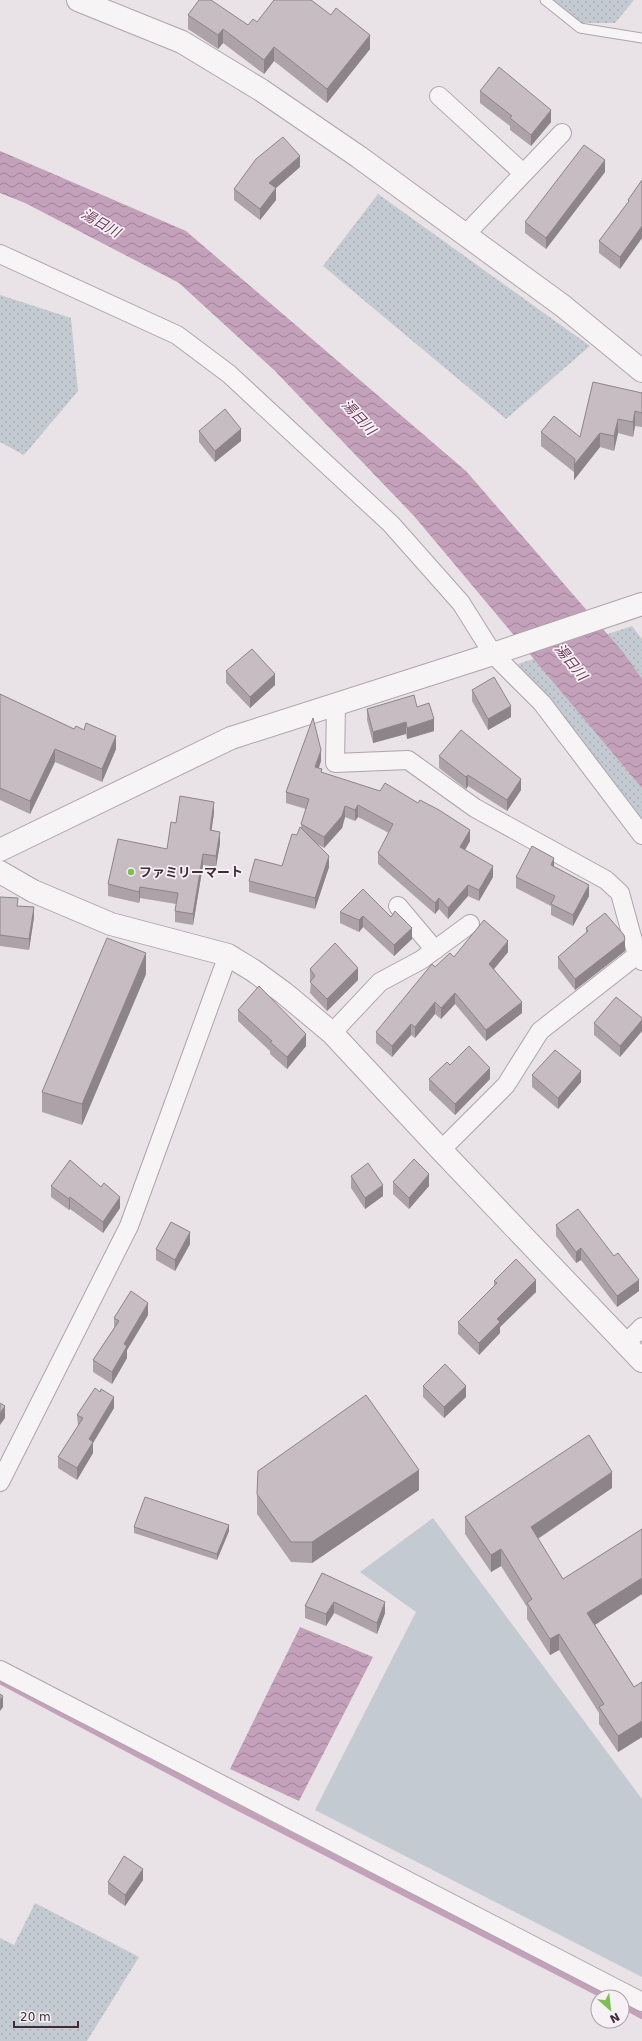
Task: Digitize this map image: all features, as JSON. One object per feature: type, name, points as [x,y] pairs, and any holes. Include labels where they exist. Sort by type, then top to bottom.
[{"type":"street","points":[[78,0],[182,42],[274,99],[359,157],[563,306],[642,371]]},
{"type":"street","points":[[439,96],[523,173]]},
{"type":"street","points":[[465,235],[562,133]]},
{"type":"street","points":[[0,254],[177,335],[229,374],[391,524],[462,603],[493,654],[542,703],[642,835]]},
{"type":"street","points":[[0,850],[231,738],[635,608]]},
{"type":"street","points":[[336,704],[335,763],[408,760],[475,808],[606,880],[620,893],[640,958],[540,1030],[506,1085],[441,1150]]},
{"type":"street","points":[[0,872],[33,892],[111,924],[228,955],[266,980],[332,1033],[642,1361]]},
{"type":"street","points":[[398,906],[435,950]]},
{"type":"street","points":[[332,1033],[380,982],[421,960],[470,924]]},
{"type":"street","points":[[0,1482],[129,1226],[228,955]]},
{"type":"street","points":[[626,1343],[642,1327]]},
{"type":"street","points":[[0,1670],[642,2002]]},
{"type":"lane","points":[[545,0],[580,28],[642,38]]},
{"type":"shaded area","points":[[545,0],[634,0],[615,23],[574,23]]},
{"type":"shaded area","points":[[378,194],[590,346],[506,419],[323,266]]},
{"type":"shaded area","points":[[0,295],[71,318],[78,391],[24,455],[0,442]]},
{"type":"shaded area","points":[[632,626],[642,639],[642,826],[518,664]]},
{"type":"shaded area","points":[[433,1518],[642,1799],[642,1977],[315,1810],[416,1612],[360,1572]]},
{"type":"shaded area","points":[[35,1903],[139,1957],[87,2041],[0,2041],[0,1938],[14,1945]]},
{"type":"water","name":"湯日川","points":[[0,151],[186,231],[466,471],[623,652],[642,679],[642,788],[414,516],[274,370],[179,283],[25,203],[0,193]]},
{"type":"water","points":[[300,1627],[373,1657],[299,1801],[230,1769]]},
{"type":"building","points":[[199,0],[211,0],[248,25],[253,19],[257,22],[274,0],[311,0],[331,15],[336,8],[370,35],[327,89],[274,47],[264,60],[223,29],[218,35],[188,15]]},
{"type":"building","points":[[499,67],[551,110],[531,135],[510,118],[512,116],[480,91]]},
{"type":"building","points":[[283,137],[300,156],[269,183],[276,188],[260,209],[234,189],[256,159]]},
{"type":"building","points":[[584,145],[605,160],[546,238],[525,222]]},
{"type":"building","points":[[642,180],[642,226],[620,257],[599,241],[629,201],[628,200]]},
{"type":"building","points":[[593,382],[642,393],[642,413],[635,411],[633,422],[618,419],[614,436],[600,433],[574,465],[575,459],[541,432],[554,416],[580,437]]},
{"type":"building","points":[[225,409],[241,429],[215,451],[199,431]]},
{"type":"building","points":[[252,649],[275,674],[250,697],[226,671]]},
{"type":"building","points":[[494,677],[511,706],[488,719],[472,690]]},
{"type":"building","points":[[0,694],[74,729],[76,726],[84,730],[86,723],[116,736],[102,769],[55,749],[30,801],[0,788]]},
{"type":"building","points":[[414,695],[417,707],[429,703],[434,719],[407,728],[406,722],[373,732],[367,709]]},
{"type":"building","points":[[313,718],[321,750],[315,767],[322,769],[321,772],[380,791],[385,783],[418,803],[420,800],[439,810],[470,830],[460,847],[493,866],[479,890],[468,885],[448,908],[439,898],[435,903],[378,853],[393,824],[358,805],[355,810],[345,806],[342,816],[324,837],[301,824],[309,799],[286,792]]},
{"type":"building","points":[[461,730],[521,779],[507,800],[468,775],[466,777],[439,756]]},
{"type":"building","points":[[180,796],[214,802],[210,830],[220,832],[216,856],[203,854],[193,914],[175,911],[178,893],[140,887],[139,892],[108,884],[118,839],[167,849],[171,822],[176,823]]},
{"type":"building","points":[[300,827],[329,856],[315,898],[249,881],[255,859],[282,866],[292,834],[297,835]]},
{"type":"building","points":[[532,846],[554,858],[551,865],[589,885],[573,915],[551,904],[555,896],[516,877]]},
{"type":"building","points":[[363,889],[391,917],[395,911],[412,928],[394,945],[363,916],[359,920],[340,912]]},
{"type":"building","points":[[0,897],[18,898],[17,906],[34,907],[29,939],[0,935]]},
{"type":"building","points":[[605,913],[624,935],[625,940],[575,979],[558,957],[588,931],[586,928]]},
{"type":"building","points":[[484,920],[508,941],[489,964],[522,1002],[486,1030],[455,993],[441,1008],[435,1002],[415,1027],[411,1024],[392,1046],[376,1032],[432,964],[435,967],[450,953],[454,957]]},
{"type":"building","points":[[107,938],[146,953],[82,1104],[42,1092]]},
{"type":"building","points":[[335,943],[358,968],[327,999],[310,982],[315,976],[310,969]]},
{"type":"building","points":[[259,986],[306,1034],[287,1057],[238,1010]]},
{"type":"building","points":[[616,997],[642,1018],[642,1020],[620,1046],[594,1023]]},
{"type":"building","points":[[469,1046],[490,1068],[455,1104],[429,1079],[447,1062],[450,1065]]},
{"type":"building","points":[[555,1050],[581,1071],[558,1098],[532,1075]]},
{"type":"building","points":[[414,1159],[429,1174],[409,1198],[393,1182]]},
{"type":"building","points":[[70,1160],[101,1187],[104,1183],[120,1197],[103,1222],[70,1197],[69,1199],[51,1186]]},
{"type":"building","points":[[368,1163],[383,1185],[365,1198],[351,1176]]},
{"type":"building","points":[[578,1209],[614,1256],[618,1253],[639,1280],[617,1296],[581,1248],[576,1252],[556,1225]]},
{"type":"building","points":[[171,1222],[190,1232],[175,1260],[156,1249]]},
{"type":"building","points":[[516,1259],[536,1280],[497,1319],[500,1322],[479,1343],[458,1322],[497,1283],[494,1281]]},
{"type":"building","points":[[131,1291],[148,1303],[124,1344],[127,1346],[112,1372],[93,1360],[119,1321],[114,1318]]},
{"type":"building","points":[[445,1364],[466,1386],[444,1407],[423,1386]]},
{"type":"building","points":[[95,1388],[100,1392],[101,1389],[114,1397],[89,1439],[93,1442],[77,1468],[58,1457],[83,1418],[77,1415]]},
{"type":"building","points":[[366,1395],[419,1470],[312,1542],[291,1542],[257,1494],[258,1471]]},
{"type":"building","points":[[0,1403],[5,1406],[0,1413]]},
{"type":"building","points":[[589,1435],[612,1472],[531,1527],[563,1579],[642,1529],[642,1578],[587,1613],[634,1687],[642,1682],[642,1721],[618,1736],[599,1707],[604,1704],[559,1634],[550,1639],[527,1603],[532,1599],[501,1549],[491,1555],[465,1517]]},
{"type":"building","points":[[145,1497],[229,1525],[217,1554],[134,1527]]},
{"type":"building","points":[[322,1573],[385,1602],[377,1623],[334,1602],[326,1614],[305,1606]]},
{"type":"building","points":[[124,1856],[143,1869],[125,1895],[108,1882]]},
{"type":"waterway","points":[[0,1681],[227,1802],[590,1989]]},
{"type":"waterway","points":[[630,2009],[642,2016]]},
{"type":"place","name":"ファミリーマート","points":[[131,872]]}]
